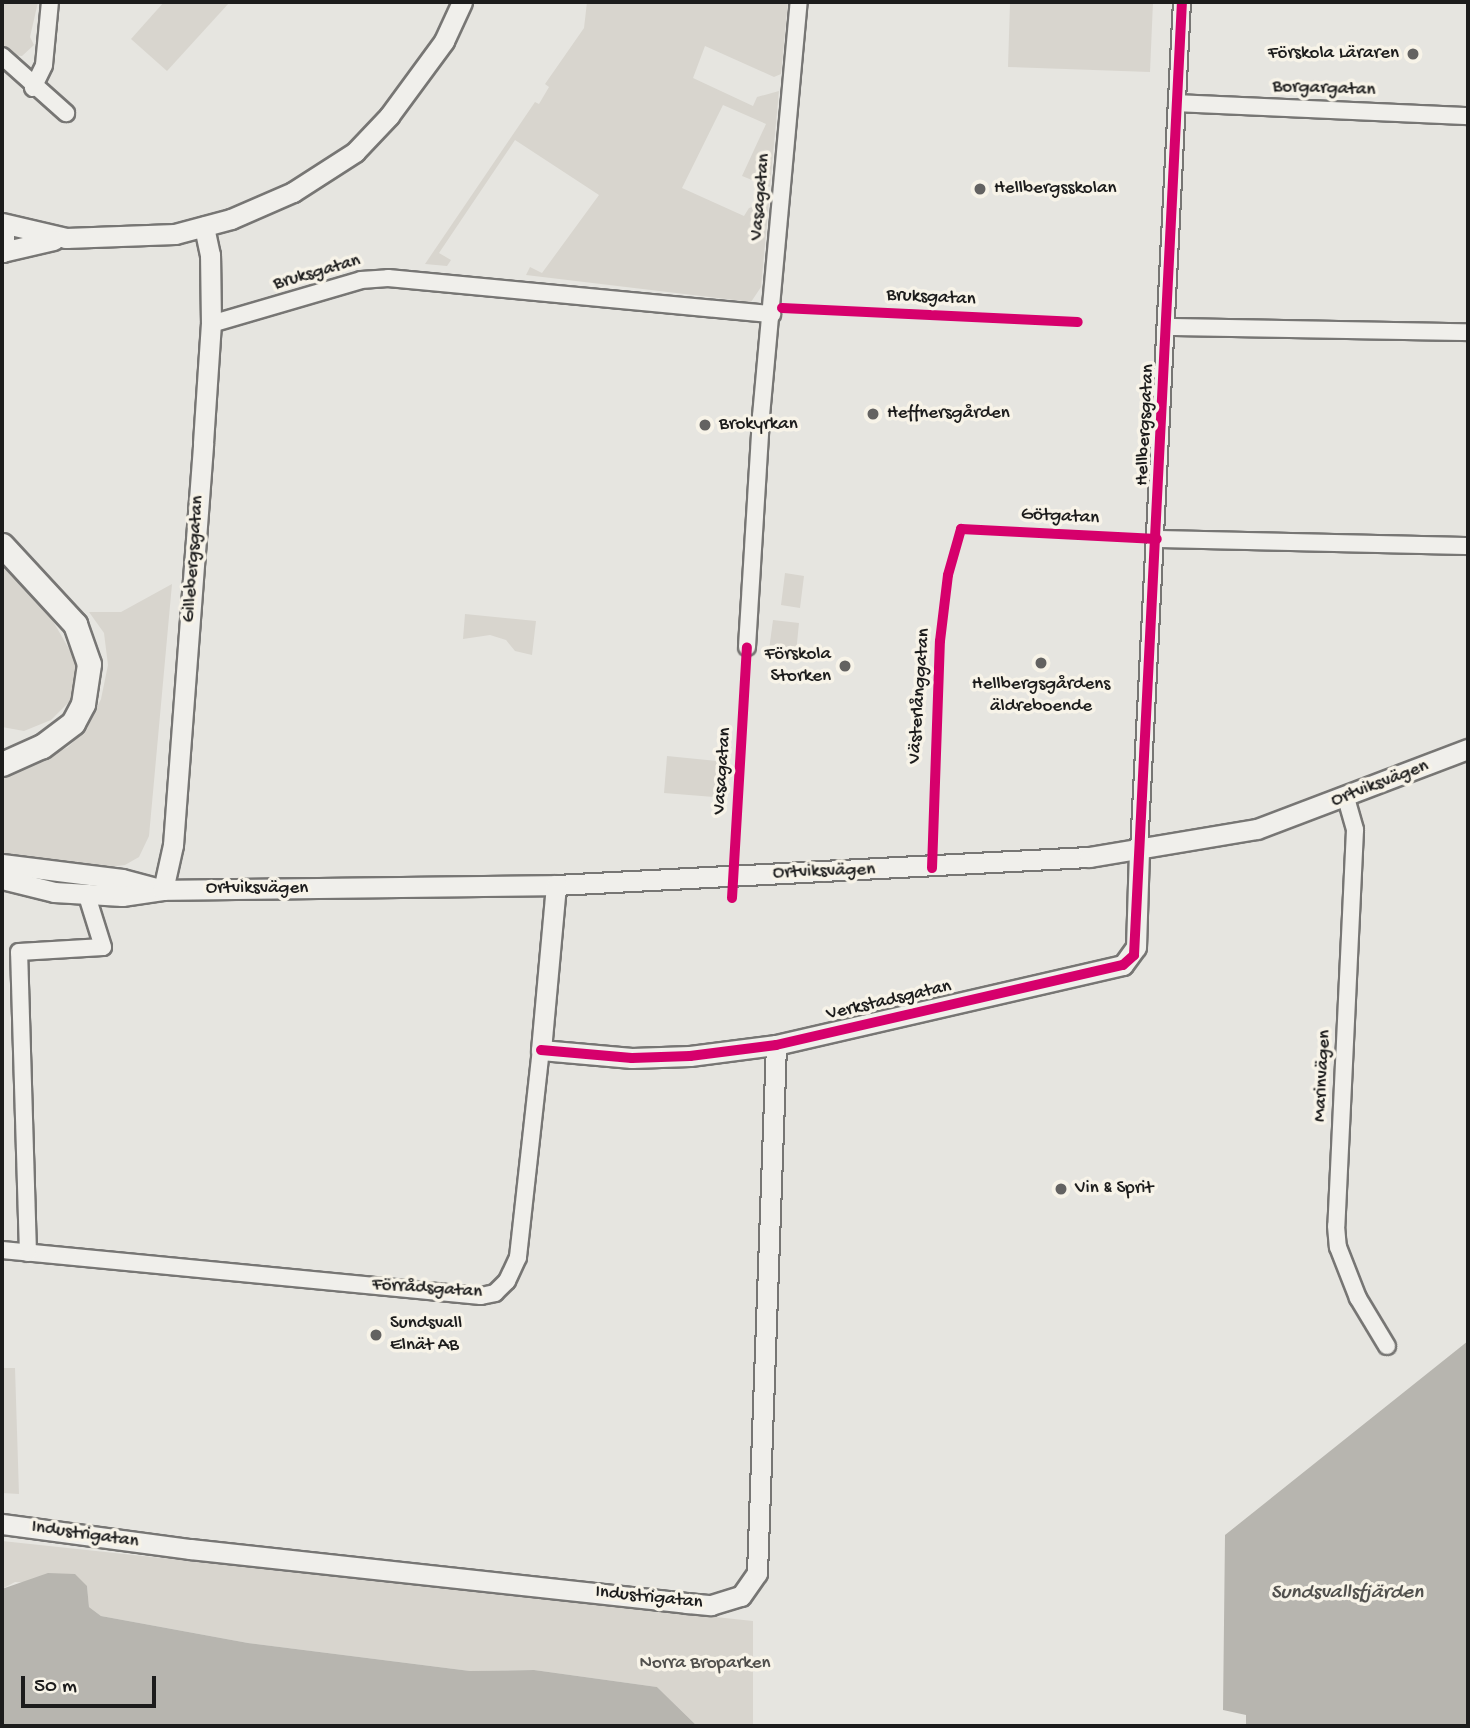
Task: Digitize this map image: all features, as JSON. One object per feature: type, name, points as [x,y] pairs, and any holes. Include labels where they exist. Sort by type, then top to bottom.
[{"type":"main road","points":[[2,225],[2,251]]},
{"type":"main road","points":[[2,545],[68,615],[85,643],[89,664],[83,704],[73,723],[43,746],[12,751],[2,764]]},
{"type":"street","points":[[33,88],[44,65],[50,2]]},
{"type":"street","points":[[2,251],[66,238],[161,235],[204,228],[293,192],[355,152],[418,80],[444,41],[462,2]]},
{"type":"street","name":"Vasagatan","points":[[747,647],[799,2]]},
{"type":"street","name":"Hellbergsgatan","points":[[1139,850],[1168,327],[1182,2]]},
{"type":"street","points":[[2,56],[33,88],[66,113]]},
{"type":"street","name":"Borgargatan","points":[[1177,103],[1468,116]]},
{"type":"street","points":[[2,225],[66,238]]},
{"type":"street","name":"Gillebergsgatan","points":[[163,890],[173,845],[211,324],[210,255],[204,228]]},
{"type":"street","name":"Bruksgatan","points":[[211,324],[361,280],[388,278],[772,314]]},
{"type":"street","points":[[1168,327],[1468,332]]},
{"type":"street","points":[[1157,539],[1468,546]]},
{"type":"street","name":"Ortviksvägen","points":[[2,879],[87,895],[163,890],[556,885],[932,868],[1139,850],[1257,829],[1346,798],[1468,749]]},
{"type":"street","name":"Marinvägen","points":[[1346,798],[1355,830],[1336,1226],[1338,1247],[1358,1298],[1387,1346]]},
{"type":"street","name":"Verkstadsgatan","points":[[541,1050],[655,1057],[776,1045],[1123,965],[1136,947],[1139,850]]},
{"type":"street","name":"Ortviksvägen","points":[[2,864],[122,879],[163,890]]},
{"type":"street","name":"Förrådsgatan","points":[[2,1250],[481,1296],[495,1293],[507,1281],[518,1257],[556,885]]},
{"type":"street","points":[[28,1253],[19,952],[103,947],[87,895]]},
{"type":"street","name":"Industrigatan","points":[[2,1524],[190,1549],[686,1603],[711,1605],[741,1596],[757,1573],[776,1045]]},
{"type":"green space","points":[[2,2],[38,2],[30,37],[34,45],[22,56],[10,55],[2,45]]},
{"type":"green space","points":[[164,2],[229,3],[167,71],[131,39]]},
{"type":"green space","points":[[587,2],[788,2],[781,74],[774,77],[705,46],[693,78],[753,106],[757,97],[779,91],[770,187],[742,176],[766,124],[723,105],[682,188],[744,216],[749,208],[769,202],[761,287],[751,302],[526,275],[530,267],[542,273],[599,195],[515,140],[439,253],[451,260],[447,266],[425,264],[535,102],[539,104],[549,87],[545,84],[584,28]]},
{"type":"green space","points":[[1010,2],[1153,2],[1150,72],[1008,67]]},
{"type":"green space","points":[[2,564],[46,609],[76,661],[76,685],[69,702],[51,720],[24,731],[2,727]]},
{"type":"green space","points":[[785,573],[804,576],[800,608],[781,605]]},
{"type":"green space","points":[[172,584],[149,836],[139,857],[125,865],[101,868],[2,855],[2,779],[68,747],[87,728],[101,699],[108,665],[104,633],[89,612],[121,612]]},
{"type":"green space","points":[[465,614],[536,621],[532,655],[515,651],[506,640],[490,635],[463,639]]},
{"type":"green space","points":[[773,620],[799,623],[796,653],[769,650]]},
{"type":"green space","points":[[667,756],[717,761],[714,797],[664,793]]},
{"type":"green space","points":[[2,1368],[15,1368],[19,1494],[2,1493]]},
{"type":"green space","name":"Norra Broparken","points":[[2,1541],[753,1621],[753,1726],[697,1726],[657,1687],[534,1670],[470,1671],[248,1643],[101,1616],[89,1607],[87,1586],[15,1582],[2,1589]]},
{"type":"water","name":"Sundsvallsfjärden","points":[[1468,1341],[1468,1726],[1246,1726],[1246,1715],[1223,1710],[1225,1535]]},
{"type":"water","points":[[48,1573],[75,1574],[87,1586],[89,1607],[101,1616],[248,1643],[470,1671],[534,1670],[657,1687],[697,1726],[2,1726],[2,1589]]},
{"type":"cycle path","points":[[541,1050],[632,1058],[690,1056],[776,1045],[1123,965],[1134,955],[1182,2]]},
{"type":"cycle path","points":[[782,308],[1078,322]]},
{"type":"cycle path","name":"Götgatan","points":[[932,868],[940,641],[948,575],[961,529],[1157,539]]},
{"type":"cycle path","points":[[732,898],[747,647]]},
{"type":"place","name":"Förskola Läraren","points":[[1413,54]]},
{"type":"place","name":"Hellbergsskolan","points":[[980,189]]},
{"type":"place","name":"Heffnersgården","points":[[873,414]]},
{"type":"place","name":"Brokyrkan","points":[[705,425]]},
{"type":"place","name":"Hellbergsgårdens äldreboende","points":[[1041,663]]},
{"type":"place","name":"Förskola Storken","points":[[845,666]]},
{"type":"place","name":"Vin & Sprit","points":[[1061,1189]]},
{"type":"place","name":"Sundsvall Elnät AB","points":[[376,1335]]}]
